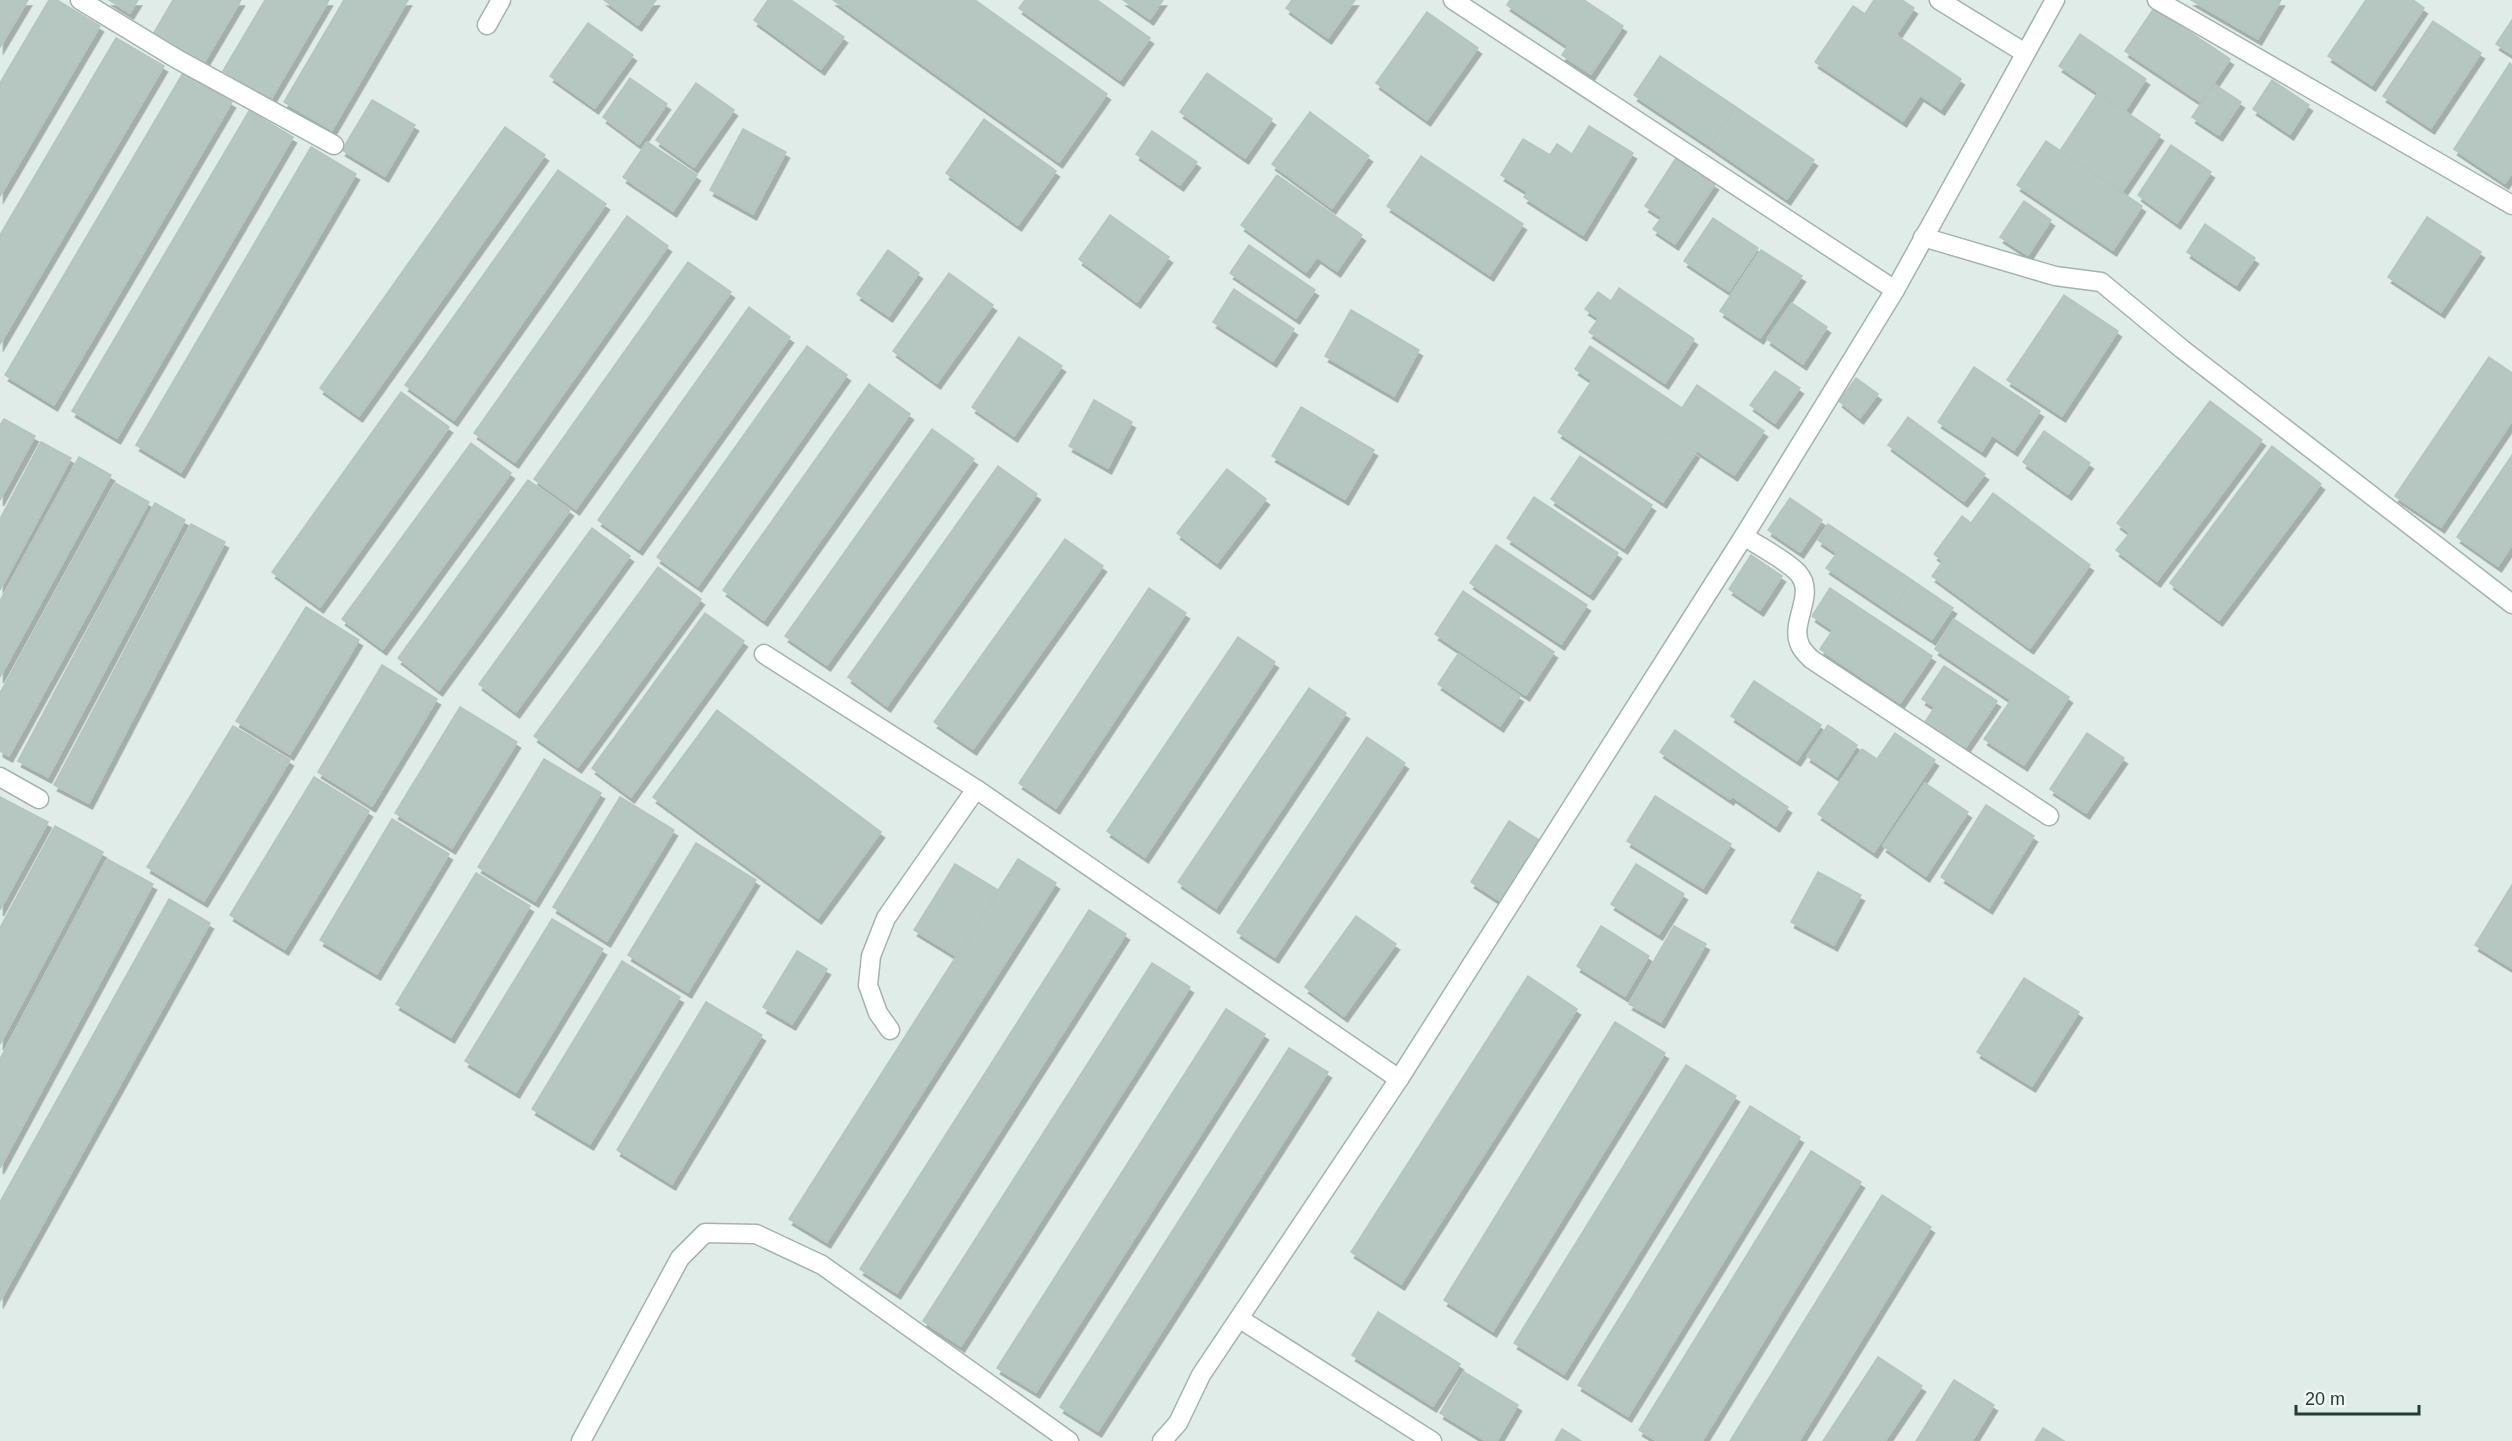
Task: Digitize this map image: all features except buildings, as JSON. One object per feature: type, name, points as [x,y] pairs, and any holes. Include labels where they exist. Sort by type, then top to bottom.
[{"type":"street","points":[[80,0],[177,59],[334,145]]},
{"type":"street","points":[[487,25],[501,0]]},
{"type":"street","points":[[1453,0],[1895,290]]},
{"type":"street","points":[[1939,0],[2025,53]]},
{"type":"street","points":[[1162,1441],[1178,1423],[1201,1376],[1399,1079],[1744,536],[1895,290],[2055,0]]},
{"type":"street","points":[[2157,0],[2512,205]]},
{"type":"street","points":[[1923,237],[2055,276],[2101,282],[2182,349],[2512,604]]},
{"type":"street","points":[[1744,536],[1798,573],[1804,583],[1805,594],[1797,632],[1799,643],[1811,659],[2049,816]]},
{"type":"street","points":[[764,654],[976,789],[1399,1079]]},
{"type":"street","points":[[0,777],[39,799]]},
{"type":"street","points":[[890,1030],[879,1013],[868,985],[871,957],[886,918],[976,789]]},
{"type":"street","points":[[581,1441],[680,1258],[705,1233],[756,1233],[822,1265],[1069,1441]]},
{"type":"street","points":[[1240,1319],[1432,1441]]}]
